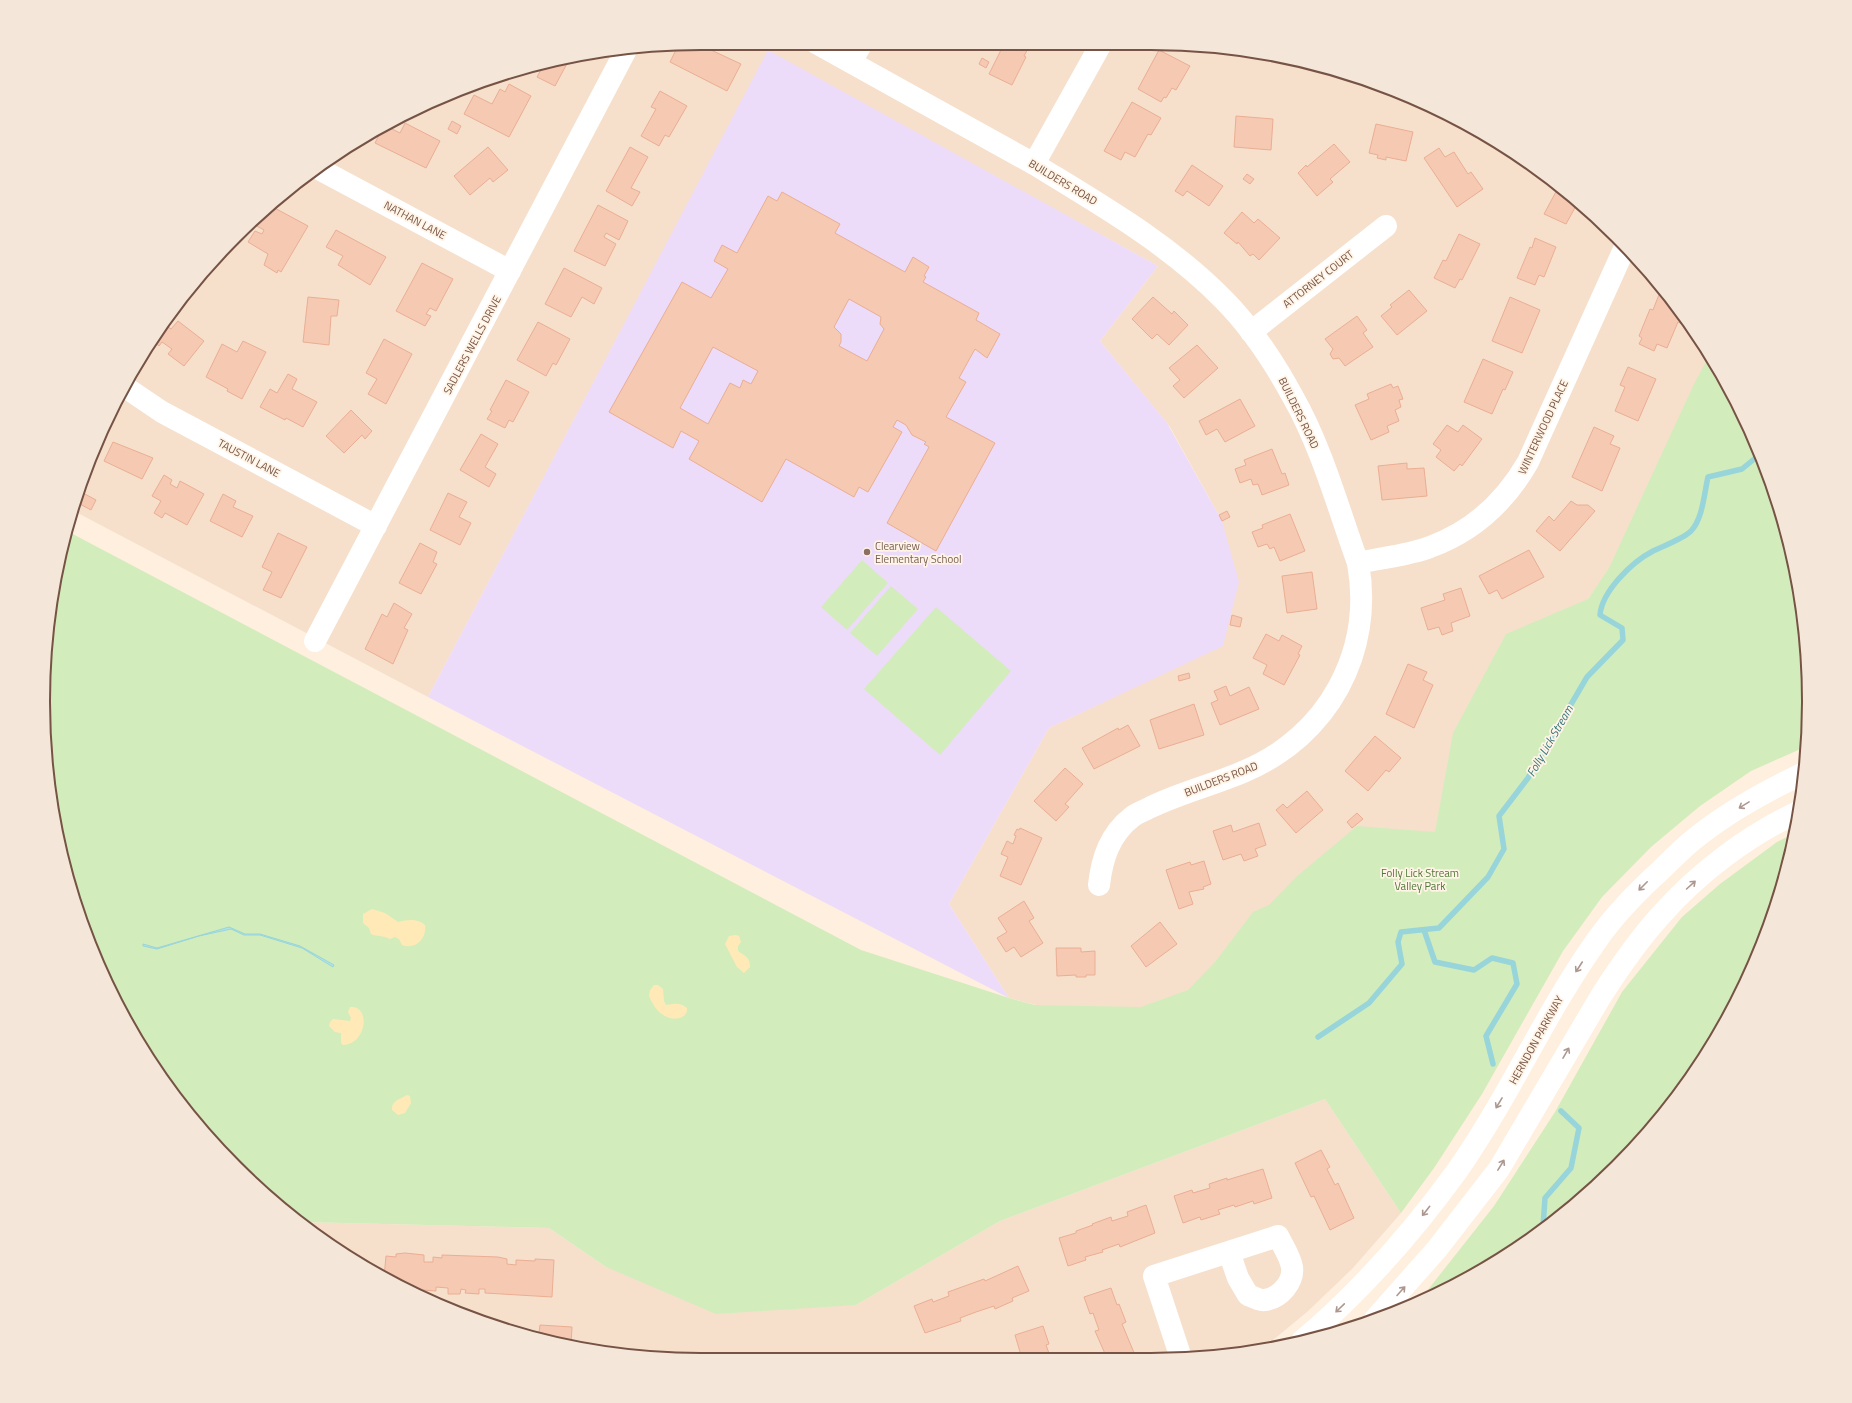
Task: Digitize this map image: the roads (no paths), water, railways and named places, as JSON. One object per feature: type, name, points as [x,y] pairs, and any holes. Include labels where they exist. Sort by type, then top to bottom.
[{"type":"street","name":"BUILDERS ROAD","points":[[829,50],[1034,164],[1138,229],[1190,268],[1223,299],[1251,332],[1270,358],[1294,398],[1314,440],[1358,563],[1361,603],[1358,633],[1351,661],[1342,682],[1327,708],[1308,730],[1294,743],[1267,761],[1245,771],[1163,801],[1133,816],[1118,831],[1107,848],[1101,866],[1099,885]]},
{"type":"street","points":[[851,62],[858,50]]},
{"type":"street","points":[[1034,164],[1098,50]]},
{"type":"street","name":"SADLERS WELLS DRIVE","points":[[315,641],[623,55]]},
{"type":"street","name":"NATHAN LANE","points":[[323,172],[510,271]]},
{"type":"street","name":"ATTORNEY COURT","points":[[1251,332],[1386,226]]},
{"type":"street","name":"WINTERWOOD PLACE","points":[[1358,563],[1429,548],[1457,536],[1479,521],[1500,503],[1519,478],[1528,462],[1622,253]]},
{"type":"street","name":"TAUSTIN LANE","points":[[130,389],[162,412],[376,526]]},
{"type":"street","name":"HERNDON PARKWAY","points":[[1311,1333],[1350,1298],[1395,1249],[1453,1175],[1495,1111],[1562,994],[1601,935],[1642,887],[1693,840],[1719,820],[1778,785],[1797,776]]},
{"type":"street","points":[[1384,1309],[1437,1249],[1499,1169],[1597,1002],[1628,956],[1660,915],[1719,861],[1767,828],[1791,815]]},
{"type":"street","points":[[1601,935],[1628,956]]},
{"type":"street","points":[[1179,1352],[1154,1276],[1229,1252]]},
{"type":"water","points":[[229,927],[245,934],[260,934],[300,946],[334,965],[333,967],[302,948],[260,935],[244,935],[231,929],[199,936],[157,949],[143,946],[143,944],[157,948]]},
{"type":"waterway","name":"Folly Lick Stream","points":[[1318,1037],[1369,1003],[1402,964],[1398,942],[1401,932],[1439,928],[1488,877],[1504,849],[1499,816],[1528,778],[1587,677],[1623,640],[1622,628],[1600,615],[1606,596],[1619,578],[1636,562],[1653,551],[1678,540],[1691,531],[1701,513],[1708,477],[1742,469],[1755,459]]},
{"type":"waterway","points":[[1424,930],[1435,962],[1474,970],[1492,958],[1513,963],[1517,984],[1486,1036],[1493,1064]]},
{"type":"waterway","points":[[1543,1221],[1545,1198],[1571,1168],[1579,1128],[1561,1111]]},
{"type":"place","name":"Clearview Elementary School","points":[[867,552]]},
{"type":"park label","name":"Folly Lick Stream Valley Park","points":[[1420,879]]}]
